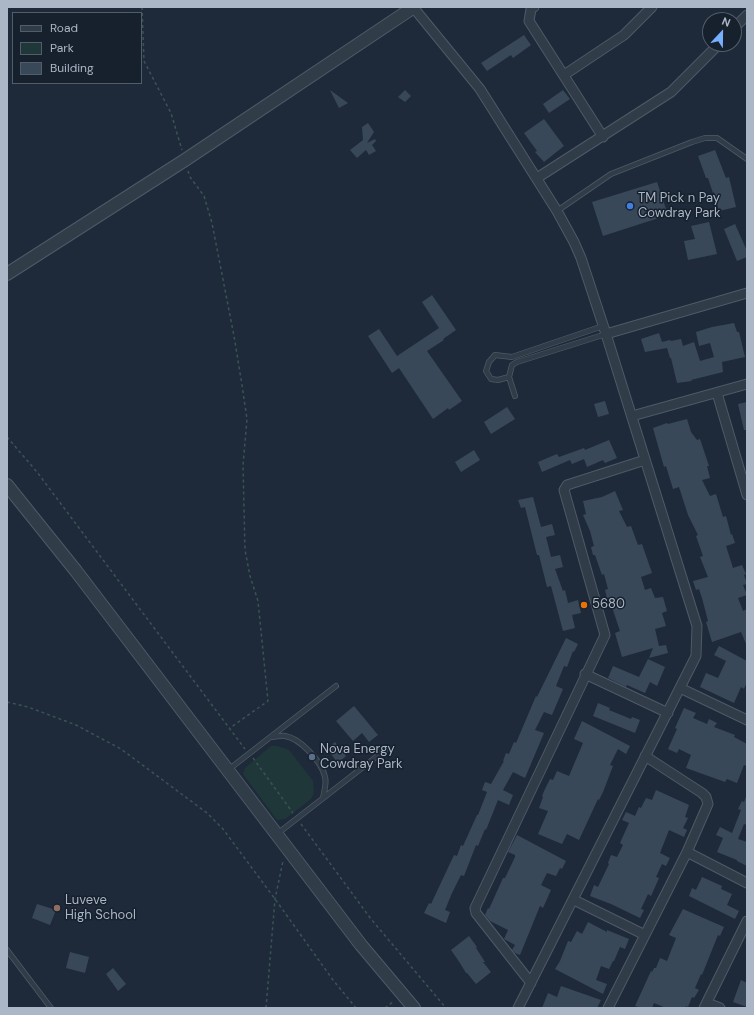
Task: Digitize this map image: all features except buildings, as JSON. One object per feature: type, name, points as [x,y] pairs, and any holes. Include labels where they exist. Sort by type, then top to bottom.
[{"type":"street","points":[[7,274],[185,160],[413,7],[480,89],[557,211],[581,258],[646,460],[697,626],[696,656],[574,900],[518,1008]]},
{"type":"street","points":[[534,7],[531,9],[529,21],[603,137]]},
{"type":"street","points":[[564,75],[624,35],[652,7]]},
{"type":"street","points":[[537,178],[671,92],[711,52]]},
{"type":"street","points":[[605,330],[747,293]]},
{"type":"street","points":[[632,416],[747,384]]},
{"type":"street","points":[[717,392],[747,495]]},
{"type":"street","points":[[531,983],[476,913],[475,908],[585,674],[605,635],[564,490],[567,485],[646,460]]},
{"type":"street","points":[[7,485],[76,571],[361,945],[414,1008]]},
{"type":"street","points":[[585,674],[668,713]]},
{"type":"street","points":[[680,688],[747,720]]},
{"type":"street","points":[[608,1008],[687,852],[708,804],[706,797],[702,793],[646,756]]},
{"type":"street","points":[[687,852],[747,883]]},
{"type":"street","points":[[574,900],[645,935]]},
{"type":"street","points":[[720,1008],[706,1005],[747,921]]},
{"type":"lane","points":[[557,211],[611,174],[705,138],[718,138],[747,159]]},
{"type":"lane","points":[[515,396],[509,377],[512,365],[605,330]]},
{"type":"lane","points":[[509,377],[498,380],[491,379],[486,371],[488,362],[495,356],[512,357],[605,330]]},
{"type":"lane","points":[[228,770],[336,686]]},
{"type":"lane","points":[[270,737],[284,736],[304,745],[322,768],[326,778],[323,798]]},
{"type":"lane","points":[[277,834],[385,750]]},
{"type":"lane","points":[[7,950],[51,1008]]},
{"type":"path","points":[[142,7],[144,61],[172,113],[190,177],[204,196],[212,223],[234,336],[247,419],[242,465],[245,550],[250,576],[258,601],[268,701],[230,728]]},
{"type":"path","points":[[7,437],[37,472],[230,728],[371,920],[446,1008]]},
{"type":"path","points":[[7,702],[28,707],[76,725],[121,750],[207,813],[223,829],[333,980],[356,1008]]},
{"type":"path","points":[[266,1008],[275,899],[286,846]]},
{"type":"green space","points":[[271,746],[277,746],[289,750],[313,781],[314,793],[311,799],[285,819],[277,820],[243,774],[245,768]]},
{"type":"place","name":"TM Pick n Pay Cowdray Park","points":[[630,206]]},
{"type":"place","name":"5680","points":[[584,605]]},
{"type":"place","name":"Nova Energy Cowdray Park","points":[[312,757]]},
{"type":"place","name":"Luveve High School","points":[[57,908]]}]
